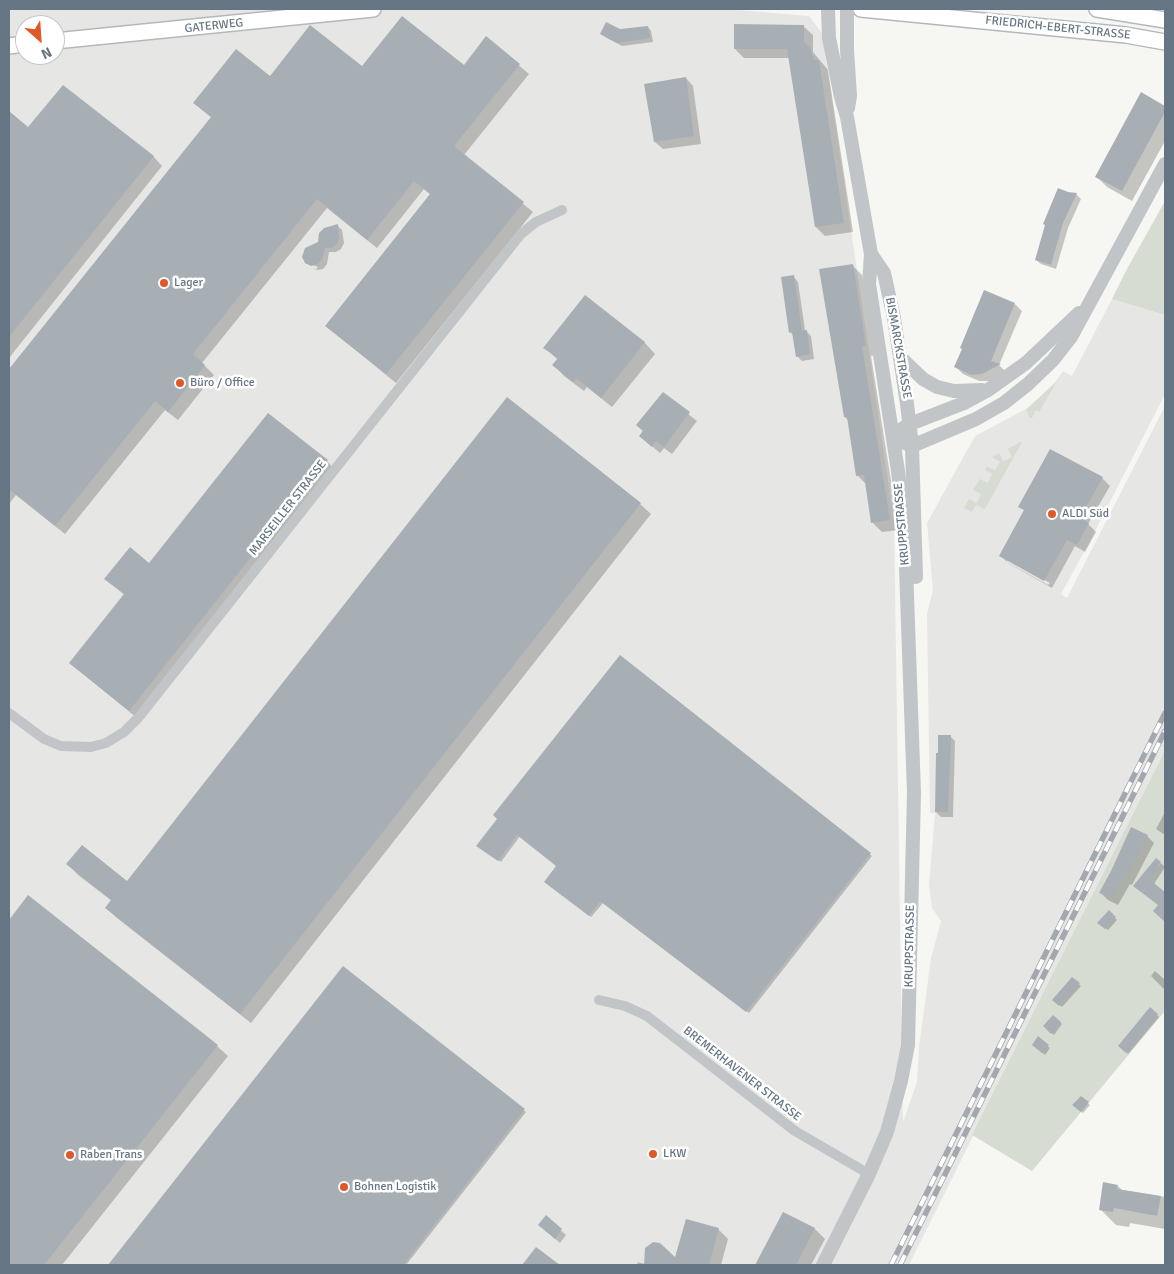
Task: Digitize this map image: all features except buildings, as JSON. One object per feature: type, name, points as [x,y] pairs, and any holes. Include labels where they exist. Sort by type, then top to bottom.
[{"type":"main road","name":"GATERWEG","points":[[65,41],[372,9]]},
{"type":"main road","name":"FRIEDRICH-EBERT-STRASSE","points":[[861,9],[1126,35],[1165,42]]},
{"type":"main road","name":"FRIEDRICH-EBERT-STRASSE","points":[[1097,9],[1165,20]]},
{"type":"street","name":"BISMARCKSTRASSE","points":[[828,9],[829,38],[841,97],[847,116],[871,254],[869,284],[894,437]]},
{"type":"street","name":"BISMARCKSTRASSE","points":[[847,9],[846,45],[850,96],[847,116]]},
{"type":"street","points":[[1087,305],[1026,363],[988,390],[964,403],[910,424],[894,437],[912,446],[976,419],[1004,403],[1028,384],[1062,350],[1071,337],[1165,164]]},
{"type":"street","name":"MARSEILLER STRASSE","points":[[9,713],[44,740],[61,746],[91,748],[124,732],[139,717],[520,234],[536,222],[562,210]]},
{"type":"street","name":"BISMARCKSTRASSE","points":[[871,254],[884,273],[901,358],[912,446]]},
{"type":"street","points":[[901,358],[923,379],[937,387],[954,391],[988,390]]},
{"type":"street","name":"KRUPPSTRASSE","points":[[823,1265],[869,1174],[886,1132],[901,1081],[908,1045],[914,793],[905,539],[894,437]]},
{"type":"street","name":"KRUPPSTRASSE","points":[[908,609],[916,582],[912,446]]},
{"type":"street","name":"BREMERHAVENER STRASSE","points":[[599,1000],[625,1006],[647,1016],[795,1131],[869,1174]]},
{"type":"shaded area","points":[[9,9],[727,9],[809,16],[822,33],[894,521],[903,1122],[917,1082],[919,1047],[931,958],[941,921],[932,908],[929,885],[935,813],[930,813],[927,614],[933,590],[927,523],[975,436],[1026,409],[1054,384],[1063,371],[1072,376],[1112,299],[1165,315],[1165,394],[1061,594],[1067,598],[1165,406],[1165,750],[909,1265],[9,1265]]},
{"type":"shaded area","points":[[1165,201],[1165,315],[1112,299]]},
{"type":"shaded area","points":[[1057,381],[1039,412],[1036,410],[1032,418],[1030,418],[1026,410]]},
{"type":"shaded area","points":[[1022,442],[985,509],[976,505],[972,512],[964,508],[969,499],[977,503],[981,494],[973,490],[980,479],[988,483],[992,474],[985,470],[987,466],[995,470],[1000,462],[992,457],[999,453],[1003,461],[1012,457],[1008,449]]},
{"type":"shaded area","points":[[1165,750],[1165,1011],[1032,1171],[972,1135]]},
{"type":"railway","points":[[891,1265],[1165,713]]},
{"type":"railway","points":[[900,1265],[1165,731]]},
{"type":"place","name":"Lager","points":[[164,283]]},
{"type":"place","name":"Büro / Office","points":[[180,383]]},
{"type":"place","name":"ALDI Süd","points":[[1052,514]]},
{"type":"place","name":"LKW","points":[[653,1154]]},
{"type":"place","name":"Raben Trans","points":[[70,1155]]},
{"type":"place","name":"Bohnen Logistik","points":[[344,1187]]}]
